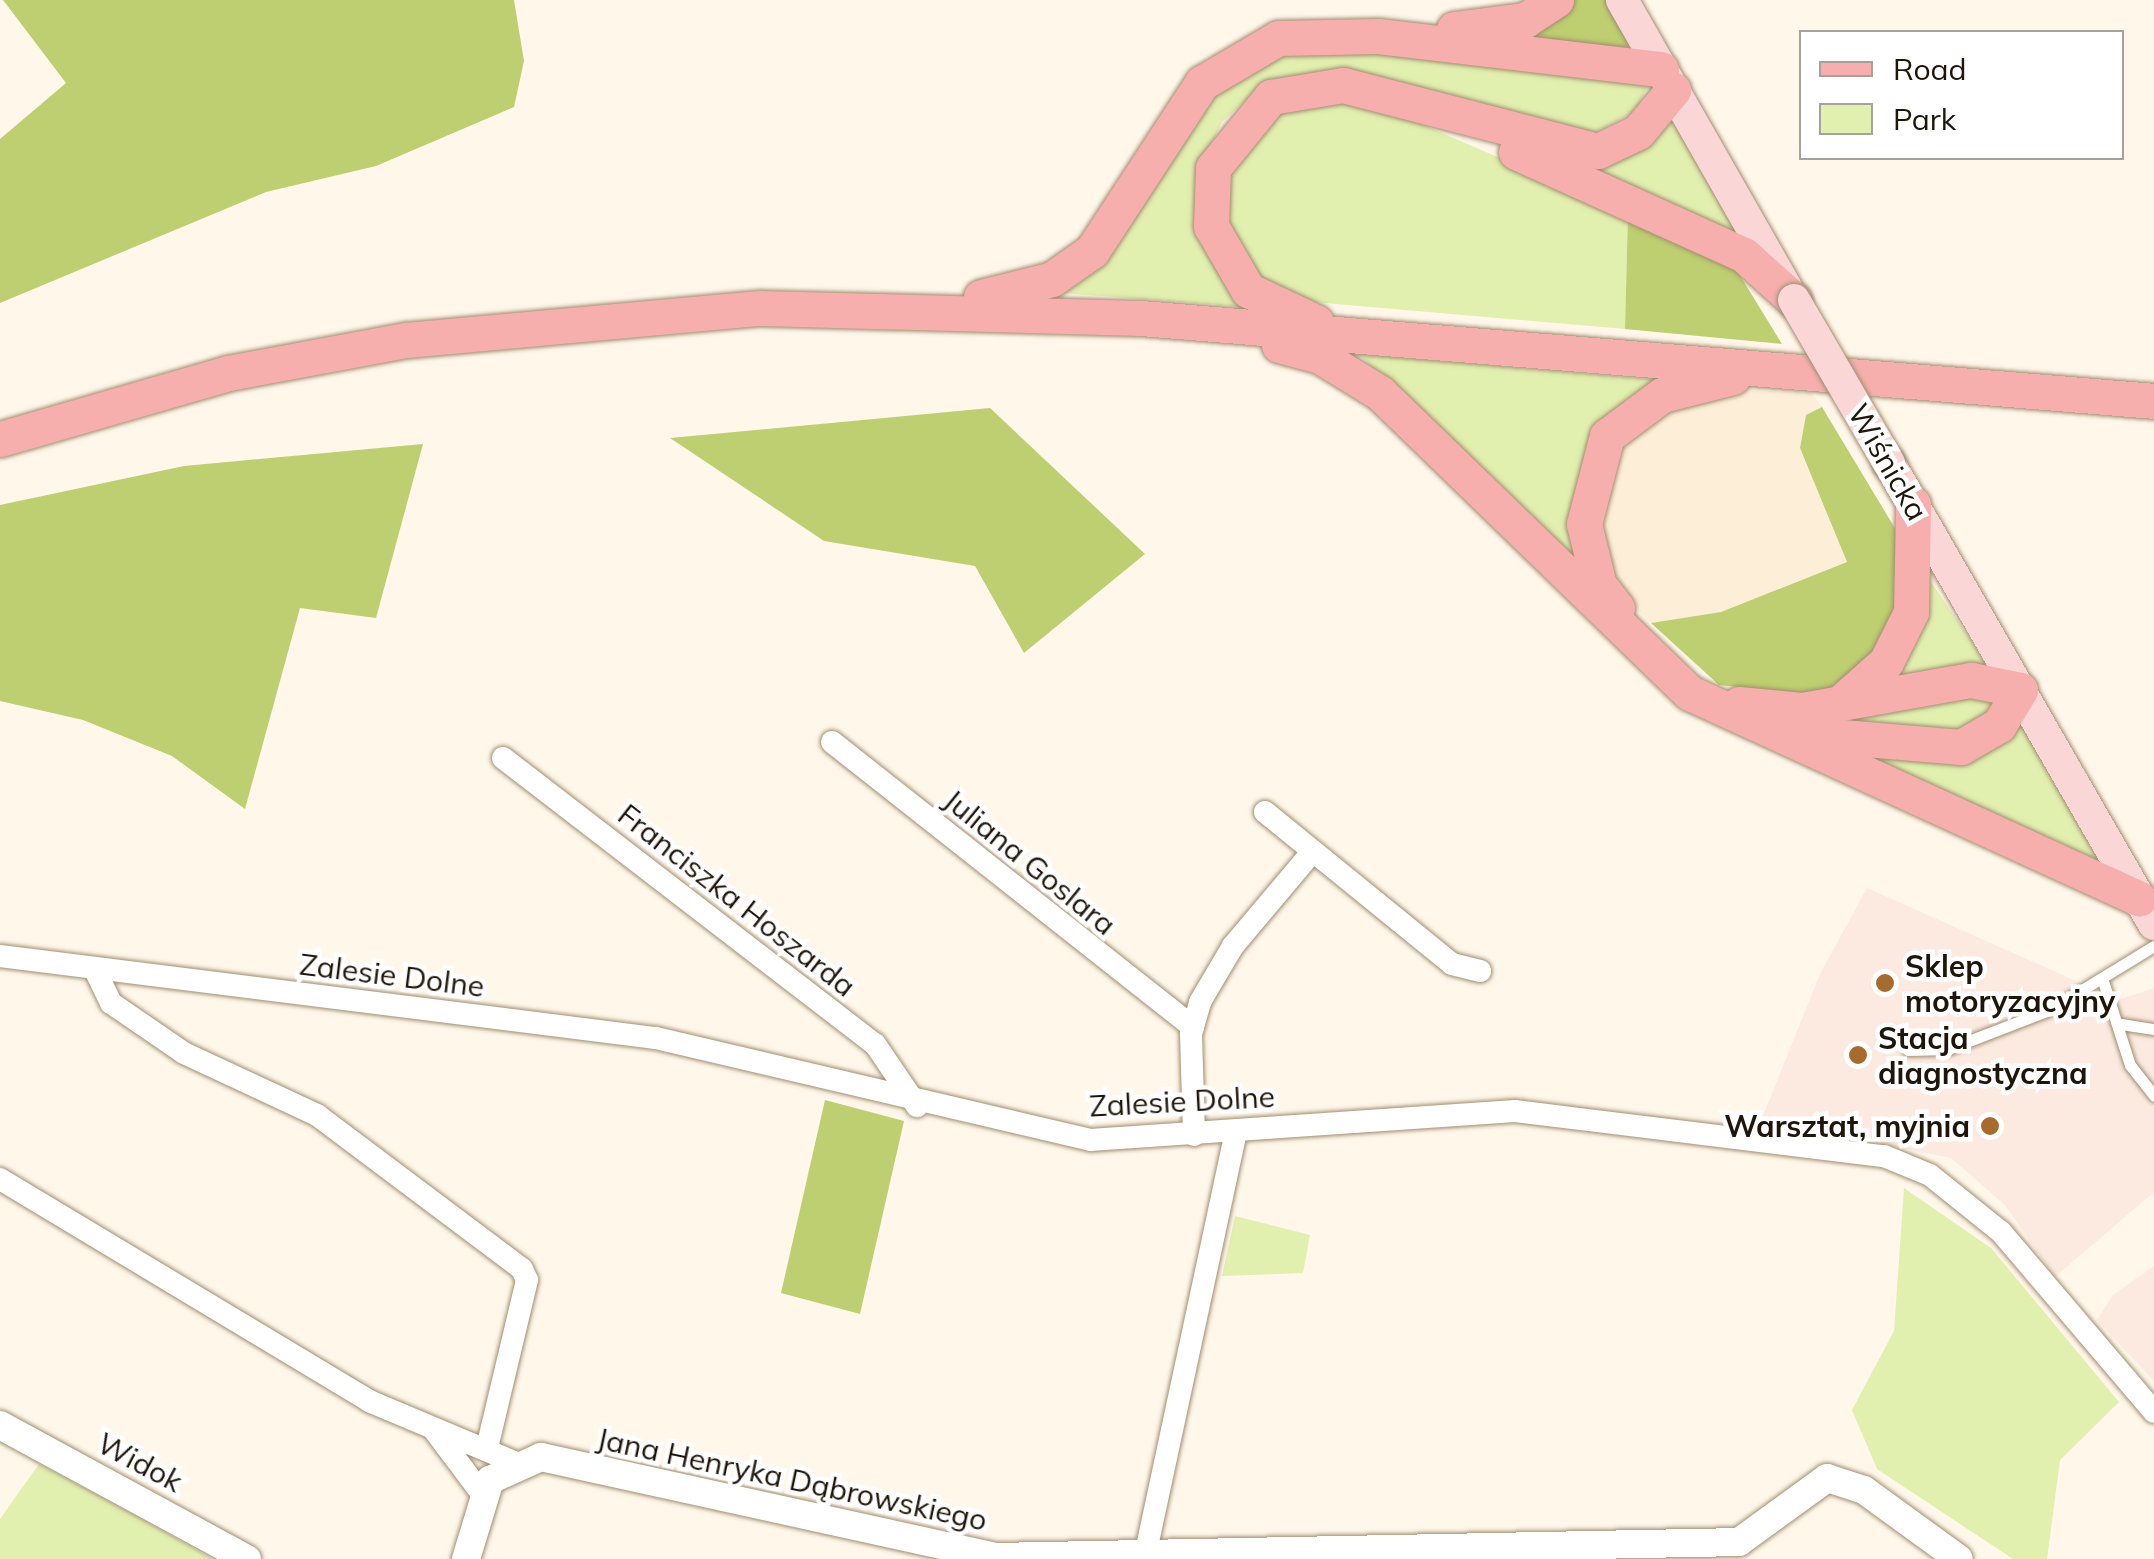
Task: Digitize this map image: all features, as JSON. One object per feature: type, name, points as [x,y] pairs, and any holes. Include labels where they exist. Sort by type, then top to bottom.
[{"type":"main road","points":[[1378,36],[1525,20],[1556,0]]},
{"type":"main road","name":"Wiśnicka","points":[[1622,0],[2147,911]]},
{"type":"main road","points":[[911,307],[1030,288],[1074,266],[1124,215],[1202,83],[1249,49],[1305,34],[1378,36],[1667,80],[1638,132],[1598,150],[1424,110],[1343,86],[1292,88],[1237,129],[1208,189],[1218,250],[1248,290],[1309,320],[1400,340]]},
{"type":"main road","points":[[1424,110],[1744,254],[1794,300]]},
{"type":"main road","points":[[0,439],[228,373],[406,340],[634,313],[911,307],[1206,324],[2154,402]]},
{"type":"main road","points":[[1206,324],[1354,372],[1690,693],[2147,911]]},
{"type":"main road","points":[[1762,728],[1948,749],[1982,742],[2020,690],[1971,680],[1836,705],[1764,711],[1726,701],[1613,604],[1588,558],[1584,494],[1607,436],[1662,395],[1784,369]]},
{"type":"main road","points":[[1836,705],[1902,638],[1917,576],[1913,504]]},
{"type":"street","name":"Juliana Goslara","points":[[832,742],[1193,1026]]},
{"type":"street","name":"Franciszka Hoszarda","points":[[503,758],[874,1044],[916,1106]]},
{"type":"street","points":[[1265,812],[1452,964],[1480,971]]},
{"type":"street","points":[[1194,1136],[1193,1026],[1233,946],[1314,851]]},
{"type":"street","name":"Zalesie Dolne","points":[[0,956],[656,1038],[916,1106],[1090,1140],[1194,1136],[1515,1111],[1884,1156],[1930,1175],[2001,1232],[2154,1412]]},
{"type":"street","points":[[94,968],[111,1003],[184,1052],[317,1114],[522,1269],[527,1280],[488,1444]]},
{"type":"street","points":[[1145,1556],[1236,1131]]},
{"type":"street","points":[[0,1180],[369,1401],[434,1430],[488,1444],[514,1462],[482,1494],[466,1559]]},
{"type":"street","name":"Widok","points":[[0,1425],[247,1559]]},
{"type":"street","points":[[434,1430],[482,1494]]},
{"type":"street","name":"Jana Henryka Dąbrowskiego","points":[[514,1462],[540,1457],[994,1557],[1739,1542],[1827,1478],[1864,1490],[1958,1559]]},
{"type":"lane","points":[[1908,1050],[1948,1049],[2102,978],[2154,946]]},
{"type":"lane","points":[[2102,978],[2121,1024],[2130,1065],[2154,1097]]},
{"type":"lane","points":[[2121,1024],[2154,1029]]},
{"type":"shaded area","points":[[1719,389],[1812,393],[1822,407],[1806,416],[1800,448],[1847,562],[1721,612],[1651,623],[1612,584],[1598,527],[1606,459],[1650,415]]},
{"type":"shaded area","points":[[1867,888],[2083,984],[2092,1009],[2154,988],[2154,1192],[2055,1277],[2005,1205],[1951,1158],[1761,1121],[1820,974]]},
{"type":"shaded area","points":[[2154,1266],[2154,1381],[2097,1320],[2113,1295]]},
{"type":"green space","points":[[3,0],[514,0],[524,61],[514,107],[376,166],[266,192],[0,303],[0,139],[66,83]]},
{"type":"green space","points":[[1571,0],[1607,0],[1631,43],[1621,52],[1505,35]]},
{"type":"green space","points":[[1321,43],[1651,79],[1636,111],[1589,136],[1331,70],[1268,80],[1222,122],[1199,170],[1247,307],[1048,292],[1202,99],[1251,60]]},
{"type":"green space","points":[[1293,95],[1386,109],[1628,213],[1625,329],[1290,300],[1240,261],[1221,199],[1222,180]]},
{"type":"green space","points":[[1673,119],[1746,240],[1569,159],[1629,152]]},
{"type":"green space","points":[[1628,213],[1736,269],[1782,344],[1625,329]]},
{"type":"green space","points":[[1358,354],[1658,380],[1660,384],[1627,399],[1589,443],[1573,507],[1579,555],[1571,559]]},
{"type":"green space","points":[[1822,407],[1902,540],[1902,593],[1884,643],[1845,683],[1813,695],[1719,685],[1651,623],[1721,612],[1847,562],[1800,448],[1806,415]]},
{"type":"green space","points":[[990,408],[1145,554],[1024,653],[975,566],[824,541],[670,438]]},
{"type":"green space","points":[[423,444],[376,618],[300,608],[245,809],[172,756],[83,720],[0,701],[0,505],[184,466]]},
{"type":"green space","points":[[1926,575],[1987,663],[1866,691]]},
{"type":"green space","points":[[1986,687],[1999,706],[1963,737],[1806,723]]},
{"type":"green space","points":[[2019,718],[2103,863],[1838,746],[1914,759]]},
{"type":"green space","points":[[825,1100],[904,1121],[860,1314],[781,1293]]},
{"type":"green space","points":[[1904,1188],[1991,1248],[2119,1402],[2060,1460],[2047,1559],[2013,1559],[1877,1469],[1852,1410],[1894,1331]]},
{"type":"green space","points":[[1235,1216],[1310,1235],[1303,1273],[1222,1276]]},
{"type":"green space","points":[[39,1464],[213,1559],[0,1559],[0,1519]]},
{"type":"place","name":"Sklep motoryzacyjny","points":[[1885,983]]},
{"type":"place","name":"Stacja diagnostyczna","points":[[1858,1055]]},
{"type":"place","name":"Warsztat, myjnia","points":[[1990,1126]]}]
